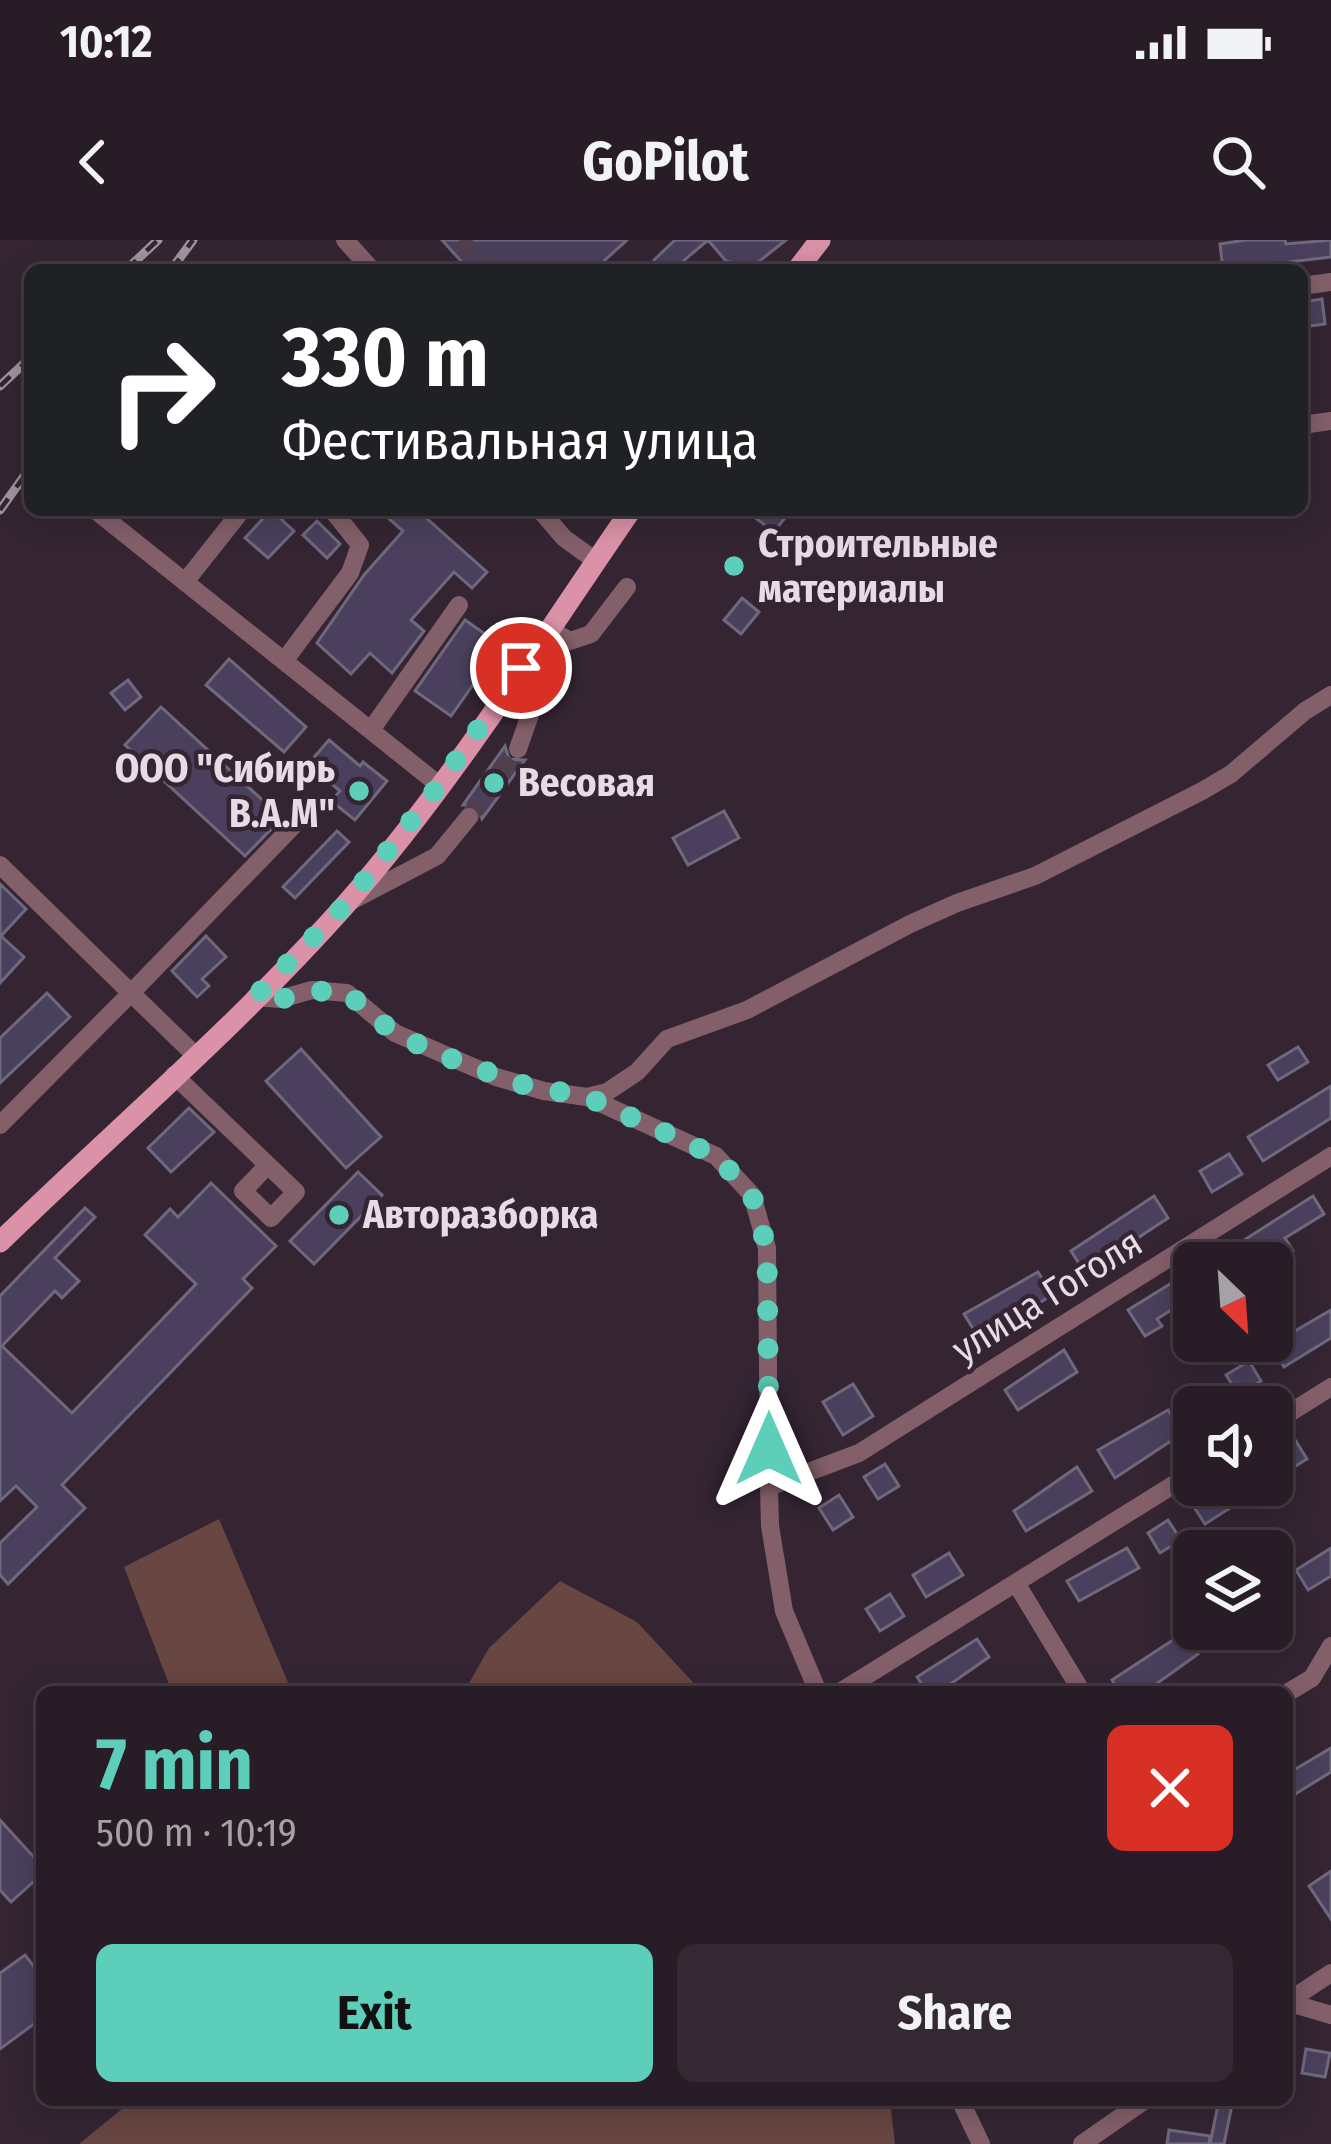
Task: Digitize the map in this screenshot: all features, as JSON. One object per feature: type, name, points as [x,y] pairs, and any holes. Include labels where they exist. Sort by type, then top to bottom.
[{"type":"main road","points":[[0,1242],[347,903],[439,785],[627,516]]},
{"type":"street","points":[[345,240],[367,264]]},
{"type":"street","points":[[108,516],[439,785]]},
{"type":"street","points":[[184,581],[237,516]]},
{"type":"street","points":[[284,661],[350,574],[360,545],[337,516]]},
{"type":"street","points":[[545,516],[564,538],[596,562]]},
{"type":"street","points":[[518,748],[532,710],[549,629],[570,640],[591,634],[627,587]]},
{"type":"street","points":[[371,730],[459,605]]},
{"type":"street","points":[[587,1097],[624,1083],[667,1039],[747,1010],[910,924],[1035,876],[1202,791],[1231,774],[1331,695]]},
{"type":"street","points":[[347,903],[437,856],[469,817]]},
{"type":"street","points":[[0,1125],[293,826]]},
{"type":"street","points":[[0,865],[196,1055]]},
{"type":"street","points":[[255,997],[280,999],[333,989],[347,993],[394,1033],[439,1054],[512,1082],[587,1097],[716,1156],[752,1195],[767,1248],[770,1526],[784,1611],[815,1686]]},
{"type":"street","points":[[174,1075],[268,1165]]},
{"type":"street","name":"улица Гоголя","points":[[769,1487],[859,1453],[1331,1156]]},
{"type":"street","points":[[1293,1411],[1331,1387]]},
{"type":"street","points":[[850,1686],[1173,1485]]},
{"type":"street","points":[[1016,1583],[1078,1686]]},
{"type":"street","points":[[1293,1689],[1312,1678],[1331,1646]]},
{"type":"street","points":[[1293,1998],[1331,1972]]},
{"type":"street","points":[[1293,2004],[1331,2015]]},
{"type":"street","points":[[963,2106],[981,2144]]},
{"type":"street","points":[[1082,2144],[1136,2106]]},
{"type":"shaded area","points":[[219,1519],[289,1686],[170,1686],[124,1567]]},
{"type":"shaded area","points":[[560,1581],[637,1622],[696,1686],[467,1686],[489,1648]]},
{"type":"shaded area","points":[[126,2106],[891,2106],[895,2144],[79,2144]]},
{"type":"building","points":[[442,240],[627,240],[601,264],[464,264]]},
{"type":"building","points":[[675,240],[708,240],[684,264],[654,260]]},
{"type":"building","points":[[708,240],[786,240],[757,263],[726,261]]},
{"type":"building","points":[[1331,240],[1331,257],[1222,264],[1220,244]]},
{"type":"building","points":[[1322,299],[1325,324],[1308,326],[1308,301]]},
{"type":"building","points":[[265,516],[278,516],[294,531],[268,558],[245,538]]},
{"type":"building","points":[[386,516],[424,516],[487,572],[472,588],[454,572],[411,620],[424,631],[392,673],[370,653],[351,674],[317,643],[364,575],[403,531]]},
{"type":"building","points":[[753,516],[786,516],[774,532]]},
{"type":"building","points":[[317,521],[340,544],[327,558],[303,535]]},
{"type":"building","points":[[742,598],[759,612],[741,634],[724,620]]},
{"type":"building","points":[[465,620],[501,645],[451,716],[415,691]]},
{"type":"building","points":[[229,659],[306,727],[284,752],[206,685]]},
{"type":"building","points":[[128,680],[141,697],[125,710],[111,693]]},
{"type":"building","points":[[161,707],[282,818],[245,856],[125,745]]},
{"type":"building","points":[[329,740],[387,781],[355,820],[331,801],[340,791],[308,764]]},
{"type":"building","name":"Весовая","points":[[505,746],[509,759],[525,760],[482,819],[477,806],[463,805]]},
{"type":"building","points":[[724,811],[739,838],[688,865],[673,838]]},
{"type":"building","points":[[337,831],[349,842],[295,898],[283,887]]},
{"type":"building","points":[[0,884],[26,909],[1,936],[24,957],[0,983]]},
{"type":"building","points":[[206,936],[226,957],[202,979],[209,986],[197,997],[172,971]]},
{"type":"building","points":[[47,993],[70,1017],[0,1083],[0,1038]]},
{"type":"building","points":[[1298,1047],[1308,1062],[1278,1080],[1268,1065]]},
{"type":"building","points":[[301,1049],[381,1137],[346,1168],[266,1081]]},
{"type":"building","points":[[1331,1086],[1331,1118],[1263,1161],[1248,1137]]},
{"type":"building","points":[[189,1108],[214,1132],[171,1172],[148,1148]]},
{"type":"building","points":[[1229,1154],[1242,1174],[1212,1192],[1200,1171]]},
{"type":"building","points":[[358,1172],[382,1195],[314,1264],[290,1241]]},
{"type":"building","points":[[211,1183],[276,1246],[243,1279],[252,1288],[62,1485],[85,1508],[8,1584],[0,1575],[0,1543],[37,1507],[16,1486],[0,1501],[0,1296],[85,1208],[95,1217],[55,1258],[79,1281],[62,1298],[55,1291],[2,1346],[72,1413],[196,1284],[145,1235],[170,1209],[178,1217]]},
{"type":"building","points":[[1154,1196],[1168,1218],[1085,1273],[1071,1251]]},
{"type":"building","points":[[1313,1196],[1324,1214],[1285,1238],[1287,1242],[1241,1242]]},
{"type":"building","points":[[1038,1272],[1052,1295],[980,1340],[964,1314]]},
{"type":"building","points":[[1173,1282],[1173,1309],[1157,1319],[1162,1326],[1145,1336],[1128,1310]]},
{"type":"building","points":[[1331,1310],[1331,1338],[1293,1361],[1293,1332]]},
{"type":"building","points":[[1064,1350],[1077,1372],[1018,1410],[1005,1390]]},
{"type":"building","points":[[1250,1362],[1261,1381],[1233,1386],[1226,1375]]},
{"type":"building","points":[[853,1384],[873,1416],[843,1435],[823,1402]]},
{"type":"building","points":[[1168,1410],[1173,1440],[1115,1478],[1098,1450]]},
{"type":"building","points":[[1293,1439],[1307,1459],[1293,1468]]},
{"type":"building","points":[[885,1464],[899,1486],[878,1499],[864,1477]]},
{"type":"building","points":[[1077,1467],[1092,1491],[1026,1531],[1014,1511]]},
{"type":"building","points":[[839,1495],[853,1517],[833,1530],[819,1508]]},
{"type":"building","points":[[1193,1506],[1233,1506],[1205,1524]]},
{"type":"building","points":[[1168,1520],[1174,1530],[1173,1545],[1160,1553],[1148,1533]]},
{"type":"building","points":[[1127,1548],[1139,1568],[1079,1601],[1067,1581]]},
{"type":"building","points":[[1331,1548],[1331,1576],[1308,1590],[1296,1570]]},
{"type":"building","points":[[949,1553],[963,1575],[926,1597],[913,1575]]},
{"type":"building","points":[[890,1594],[904,1616],[880,1631],[866,1609]]},
{"type":"building","points":[[977,1639],[989,1657],[948,1686],[923,1686],[917,1677]]},
{"type":"building","points":[[1173,1640],[1173,1650],[1198,1654],[1153,1686],[1116,1686],[1112,1680]]},
{"type":"building","points":[[1331,1748],[1331,1772],[1293,1795],[1293,1770]]},
{"type":"building","points":[[0,1820],[36,1859],[36,1879],[11,1902],[0,1890]]},
{"type":"building","points":[[1331,1871],[1331,1919],[1309,1886]]},
{"type":"building","points":[[25,1955],[36,1969],[36,2022],[0,2049],[0,1973]]},
{"type":"building","points":[[1306,2049],[1330,2053],[1325,2077],[1302,2073]]},
{"type":"building","points":[[1218,2106],[1232,2106],[1224,2144],[1210,2144]]},
{"type":"building","points":[[1169,2130],[1210,2136],[1209,2144],[1167,2144]]},
{"type":"tunnel","points":[[460,240],[482,264]]},
{"type":"tunnel","points":[[469,817],[518,749]]},
{"type":"railway","points":[[132,264],[158,240]]},
{"type":"railway","points":[[175,264],[193,240]]},
{"type":"railway","points":[[0,386],[24,364]]},
{"type":"railway","points":[[0,510],[24,476]]},
{"type":"place","name":"Строительные материалы","points":[[734,566]]},
{"type":"place","name":"Весовая","points":[[494,783]]},
{"type":"place","name":"ООО \"Сибирь В.А.М\"","points":[[359,791]]},
{"type":"place","name":"Авторазборка","points":[[339,1215]]},
{"type":"route","points":[[521,668],[439,785],[347,903],[255,997],[280,999],[333,989],[347,993],[394,1033],[439,1054],[544,1091],[587,1097],[716,1156],[752,1195],[767,1248],[769,1449]]}]
